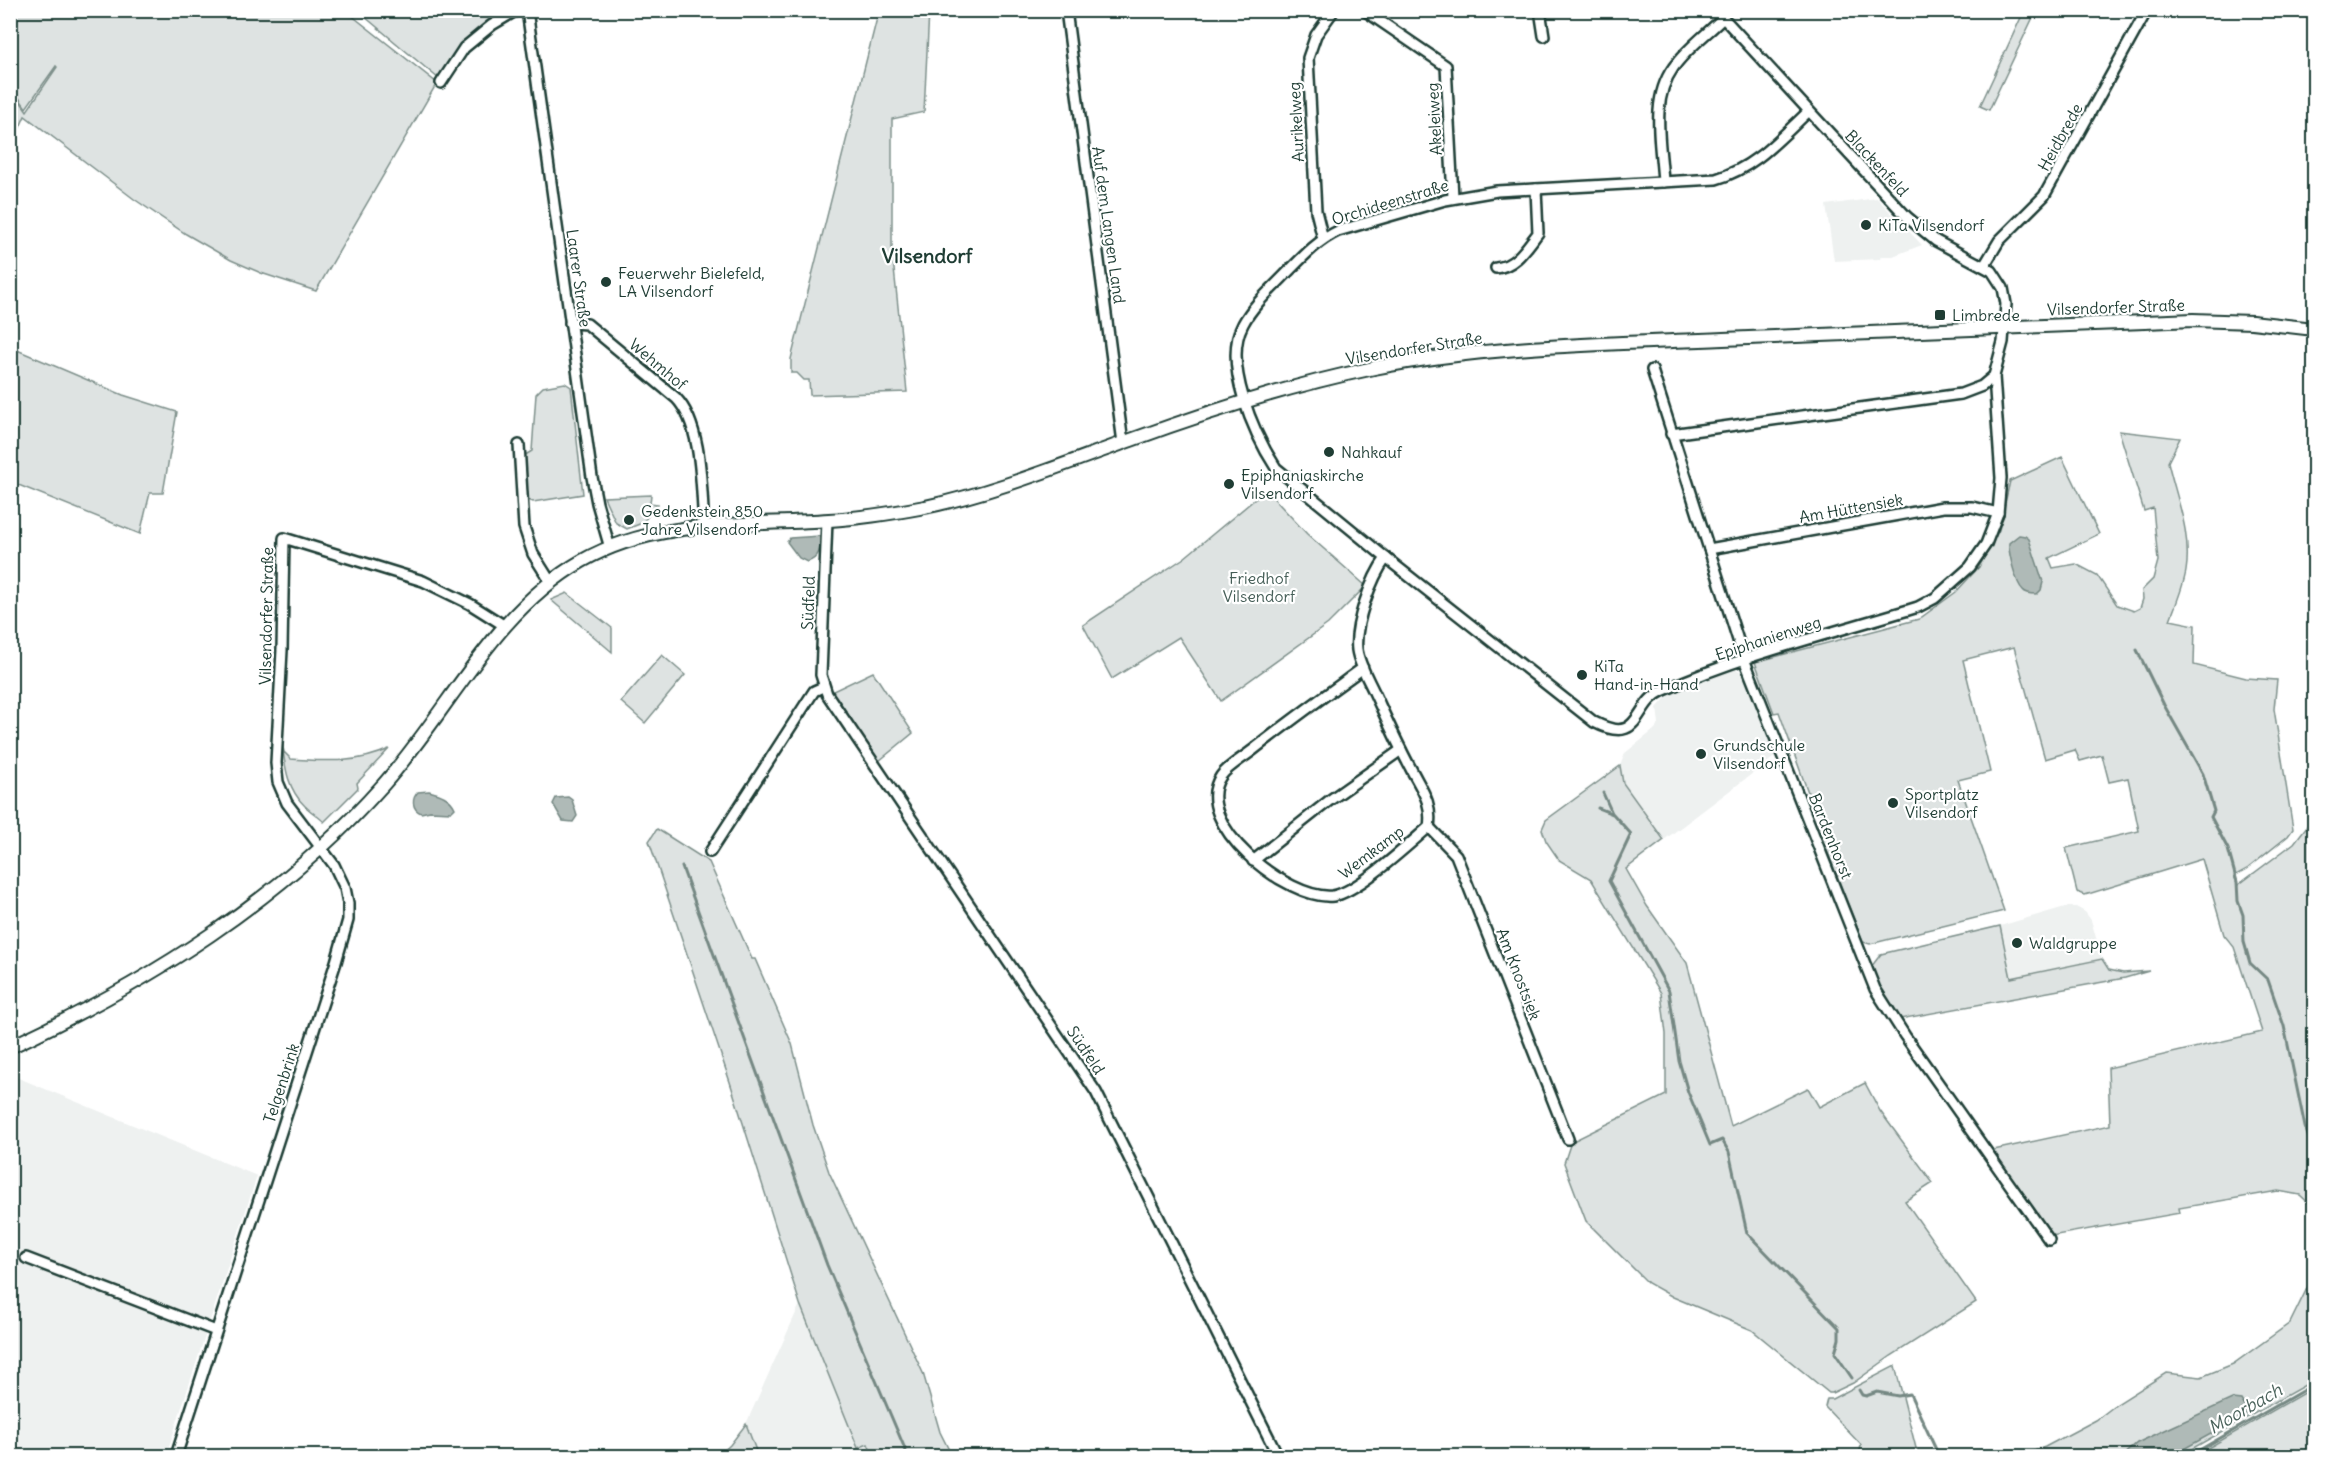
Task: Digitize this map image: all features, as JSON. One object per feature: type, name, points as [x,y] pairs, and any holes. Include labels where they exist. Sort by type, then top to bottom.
[{"type":"main road","name":"Vilsendorfer Straße","points":[[10,1047],[115,994],[190,949],[257,901],[320,848],[387,781],[505,626],[530,600],[550,581],[586,559],[610,548],[663,532],[704,526],[827,520],[891,513],[958,499],[1245,402],[1376,368],[1498,351],[1648,342],[2223,320],[2314,329]]},
{"type":"street","points":[[441,83],[464,48],[492,25],[517,10]]},
{"type":"street","name":"Laarer Straße","points":[[527,10],[595,491],[610,548]]},
{"type":"street","name":"Auf dem Langen Land","points":[[1066,10],[1124,442]]},
{"type":"street","name":"Aurikelweg","points":[[1323,239],[1316,211],[1308,58],[1316,35],[1334,10]]},
{"type":"street","name":"Akeleiweg","points":[[1364,10],[1446,66],[1454,198]]},
{"type":"street","points":[[1540,10],[1544,36]]},
{"type":"street","name":"Blackenfeld","points":[[1716,10],[1915,225],[1936,241],[1984,266],[1997,276],[2003,288],[2006,304],[2004,328]]},
{"type":"street","name":"Heidbrede","points":[[1984,266],[1999,242],[2044,196],[2148,10]]},
{"type":"street","points":[[1663,182],[1659,111],[1663,87],[1676,64],[1723,18]]},
{"type":"street","name":"Orchideenstraße","points":[[1245,402],[1236,368],[1238,339],[1243,324],[1269,291],[1323,239],[1371,220],[1454,198],[1497,191],[1716,178],[1743,169],[1809,111]]},
{"type":"street","points":[[1496,268],[1507,266],[1515,261],[1538,233],[1536,189]]},
{"type":"street","name":"Wehmhof","points":[[570,323],[587,324],[668,391],[684,409],[696,443],[704,526]]},
{"type":"street","name":"Epiphanienweg","points":[[1245,402],[1264,450],[1276,468],[1594,722],[1606,729],[1618,730],[1630,726],[1659,692],[1744,659],[1918,607],[1935,598],[1970,567],[1986,544],[1998,513],[2001,478],[1994,376],[2002,349],[2004,328]]},
{"type":"street","name":"Bardenhorst","points":[[1652,370],[1744,659],[1875,990],[1911,1045],[2049,1240]]},
{"type":"street","points":[[1671,434],[1961,394],[1982,386],[1994,376]]},
{"type":"street","points":[[519,445],[524,527],[532,554],[550,581]]},
{"type":"street","name":"Am Hüttensiek","points":[[1709,549],[1943,507],[1972,507],[1998,513]]},
{"type":"street","name":"Südfeld","points":[[827,520],[822,610],[821,675],[823,687],[1096,1092],[1278,1456]]},
{"type":"street","name":"Vilsendorfer Straße","points":[[320,848],[287,803],[278,782],[276,763],[282,650],[284,538],[423,581],[451,594],[505,626]]},
{"type":"street","name":"Wemkamp","points":[[1363,668],[1278,730],[1222,775],[1216,787],[1215,801],[1220,815],[1230,834],[1253,861],[1282,882],[1319,895],[1334,896],[1346,891],[1380,868],[1429,827],[1431,814],[1429,802],[1401,750],[1357,651],[1356,634],[1370,591],[1380,566],[1386,558]]},
{"type":"street","points":[[710,852],[814,691],[823,687]]},
{"type":"street","points":[[1253,861],[1330,800],[1401,750]]},
{"type":"street","name":"Am Knostsiek","points":[[1429,827],[1456,855],[1568,1139]]},
{"type":"street","name":"Telgenbrink","points":[[176,1456],[348,920],[348,903],[341,876],[320,848]]},
{"type":"street","points":[[26,1258],[216,1331]]},
{"type":"shaded area","name":"KiTa Vilsendorf","points":[[1877,198],[1922,245],[1893,256],[1881,256],[1880,259],[1834,261],[1826,205]]},
{"type":"shaded area","name":"Grundschule Vilsendorf","points":[[1735,669],[1745,673],[1777,755],[1664,840],[1623,783],[1620,766],[1625,753],[1659,724],[1657,708],[1665,699],[1674,693]]},
{"type":"shaded area","points":[[2065,907],[2076,907],[2085,912],[2091,920],[2102,959],[2011,978],[2000,926]]},
{"type":"shaded area","points":[[16,1077],[257,1176],[166,1456],[11,1456],[10,1088]]},
{"type":"shaded area","points":[[800,1304],[858,1447],[868,1444],[873,1456],[758,1456],[746,1424]]},
{"type":"green space","points":[[879,10],[929,11],[924,112],[892,119],[892,250],[907,392],[810,395],[809,380],[804,380],[797,373],[791,373],[791,359]]},
{"type":"green space","points":[[11,11],[346,11],[437,83],[316,291],[261,273],[231,260],[186,234],[134,199],[25,116],[11,147],[11,88],[27,111],[57,67],[26,108],[11,86]]},
{"type":"green space","points":[[358,11],[506,11],[490,23],[439,79]]},
{"type":"green space","points":[[2024,11],[2036,11],[1989,110],[1980,106]]},
{"type":"green space","points":[[10,347],[123,395],[177,412],[163,493],[150,493],[140,534],[11,482]]},
{"type":"green space","points":[[565,383],[571,387],[583,494],[533,502],[526,499],[522,457],[532,451],[536,394],[543,387]]},
{"type":"green space","points":[[2119,431],[2180,438],[2168,462],[2185,529],[2187,557],[2183,584],[2170,620],[2195,625],[2194,665],[2246,678],[2277,680],[2274,709],[2293,829],[2288,836],[2247,869],[2234,876],[2238,885],[2294,843],[2314,817],[2314,1208],[2300,1195],[2278,1191],[2179,1208],[2180,1213],[2051,1236],[1989,1151],[2110,1125],[2108,1068],[2262,1032],[2234,947],[2224,935],[2202,859],[2085,895],[2077,892],[2066,848],[2139,831],[2128,778],[2109,782],[2102,755],[2080,761],[2075,750],[2045,759],[2014,647],[1963,660],[1990,772],[1958,780],[2004,911],[1870,944],[1863,942],[1818,828],[1821,813],[1817,813],[1814,809],[1779,712],[1774,713],[1755,662],[1919,619],[1956,592],[1979,567],[1999,530],[2010,481],[2062,457],[2099,534],[2049,558],[2053,568],[2076,564],[2097,575],[2117,605],[2134,611],[2140,608],[2143,599],[2142,590],[2153,579],[2158,561],[2153,508],[2144,511]]},
{"type":"green space","name":"Friedhof Vilsendorf","points":[[1266,490],[1307,534],[1366,586],[1328,624],[1221,701],[1179,637],[1112,679],[1083,625],[1184,558]]},
{"type":"green space","points":[[651,495],[650,503],[658,504],[642,523],[627,529],[616,523],[604,497]]},
{"type":"green space","points":[[567,593],[612,628],[612,652],[551,600]]},
{"type":"green space","points":[[662,655],[685,675],[645,723],[621,702]]},
{"type":"green space","points":[[873,672],[913,733],[879,761],[831,692]]},
{"type":"green space","points":[[282,743],[284,752],[291,759],[304,760],[353,759],[389,749],[357,783],[358,788],[324,822],[305,806],[294,792],[288,777]]},
{"type":"green space","points":[[1620,766],[1623,783],[1664,840],[1626,869],[1647,906],[1687,963],[1731,1126],[1808,1088],[1819,1107],[1865,1083],[1880,1111],[1933,1183],[1905,1201],[1976,1302],[1853,1383],[1832,1393],[1829,1393],[1752,1330],[1673,1297],[1648,1283],[1586,1221],[1564,1163],[1571,1142],[1666,1095],[1666,1034],[1661,993],[1591,879],[1559,860],[1546,841],[1542,829],[1546,820]]},
{"type":"green space","points":[[657,829],[709,862],[752,959],[755,959],[792,1044],[813,1125],[829,1172],[923,1373],[940,1432],[952,1456],[873,1456],[868,1444],[858,1448],[800,1304],[730,1082],[649,841]]},
{"type":"green space","points":[[2000,926],[2011,978],[2102,959],[2109,970],[2123,973],[2149,971],[2125,978],[1900,1019],[1882,993],[1871,967],[1881,954]]},
{"type":"green space","points":[[2312,1215],[2314,1219],[2314,1274]]},
{"type":"green space","points":[[2314,1274],[2314,1380],[2179,1456],[2019,1456],[2045,1447],[2096,1420],[2166,1373],[2201,1377],[2233,1364],[2290,1323]]},
{"type":"green space","points":[[1895,1366],[1918,1456],[1859,1456],[1861,1445],[1825,1407],[1827,1399],[1832,1399]]},
{"type":"green space","points":[[2314,1387],[2314,1456],[2194,1456]]},
{"type":"green space","points":[[746,1424],[758,1456],[718,1456],[730,1445]]},
{"type":"water","points":[[2019,535],[2029,539],[2043,582],[2037,594],[2027,593],[2020,587],[2013,568],[2009,543]]},
{"type":"water","points":[[820,536],[819,552],[815,558],[807,562],[799,558],[787,542],[790,538]]},
{"type":"water","points":[[429,791],[441,795],[455,808],[451,812],[421,813],[416,809],[414,798],[418,792]]},
{"type":"water","points":[[568,797],[572,800],[577,816],[573,822],[563,821],[553,804],[556,798]]},
{"type":"water","points":[[2232,1399],[2241,1400],[2249,1413],[2171,1456],[2122,1456],[2137,1443]]},
{"type":"waterway","points":[[2137,650],[2164,705],[2203,774],[2214,811],[2211,817],[2228,849],[2237,882],[2238,901],[2243,915],[2244,942],[2250,963],[2268,980],[2284,1026],[2305,1127],[2314,1152]]},
{"type":"waterway","points":[[1603,793],[1612,813]]},
{"type":"waterway","points":[[1598,808],[1613,814],[1631,834],[1609,881],[1669,991],[1679,1061],[1688,1092],[1710,1145],[1722,1140],[1729,1152],[1747,1233],[1839,1328],[1835,1353],[1852,1378]]},
{"type":"waterway","points":[[682,867],[827,1265],[908,1456]]},
{"type":"waterway","name":"Moorbach","points":[[2189,1456],[2314,1384]]},
{"type":"waterway","points":[[1859,1390],[1862,1395],[1866,1396],[1877,1392],[1898,1396],[1910,1394],[1939,1456]]},
{"type":"place","name":"KiTa Vilsendorf","points":[[1866,225]]},
{"type":"place","name":"Feuerwehr Bielefeld, LA Vilsendorf","points":[[606,282]]},
{"type":"place","name":"Limbrede","points":[[1940,315]]},
{"type":"place","name":"Nahkauf","points":[[1329,452]]},
{"type":"place","name":"Epiphaniaskirche Vilsendorf","points":[[1229,484]]},
{"type":"place","name":"Gedenkstein 850 Jahre Vilsendorf","points":[[629,520]]},
{"type":"place","name":"KiTa Hand-in-Hand","points":[[1582,675]]},
{"type":"place","name":"Grundschule Vilsendorf","points":[[1701,754]]},
{"type":"place","name":"Sportplatz Vilsendorf","points":[[1893,803]]},
{"type":"place","name":"Waldgruppe","points":[[2017,943]]},
{"type":"district","name":"Vilsendorf","points":[[927,256]]}]
